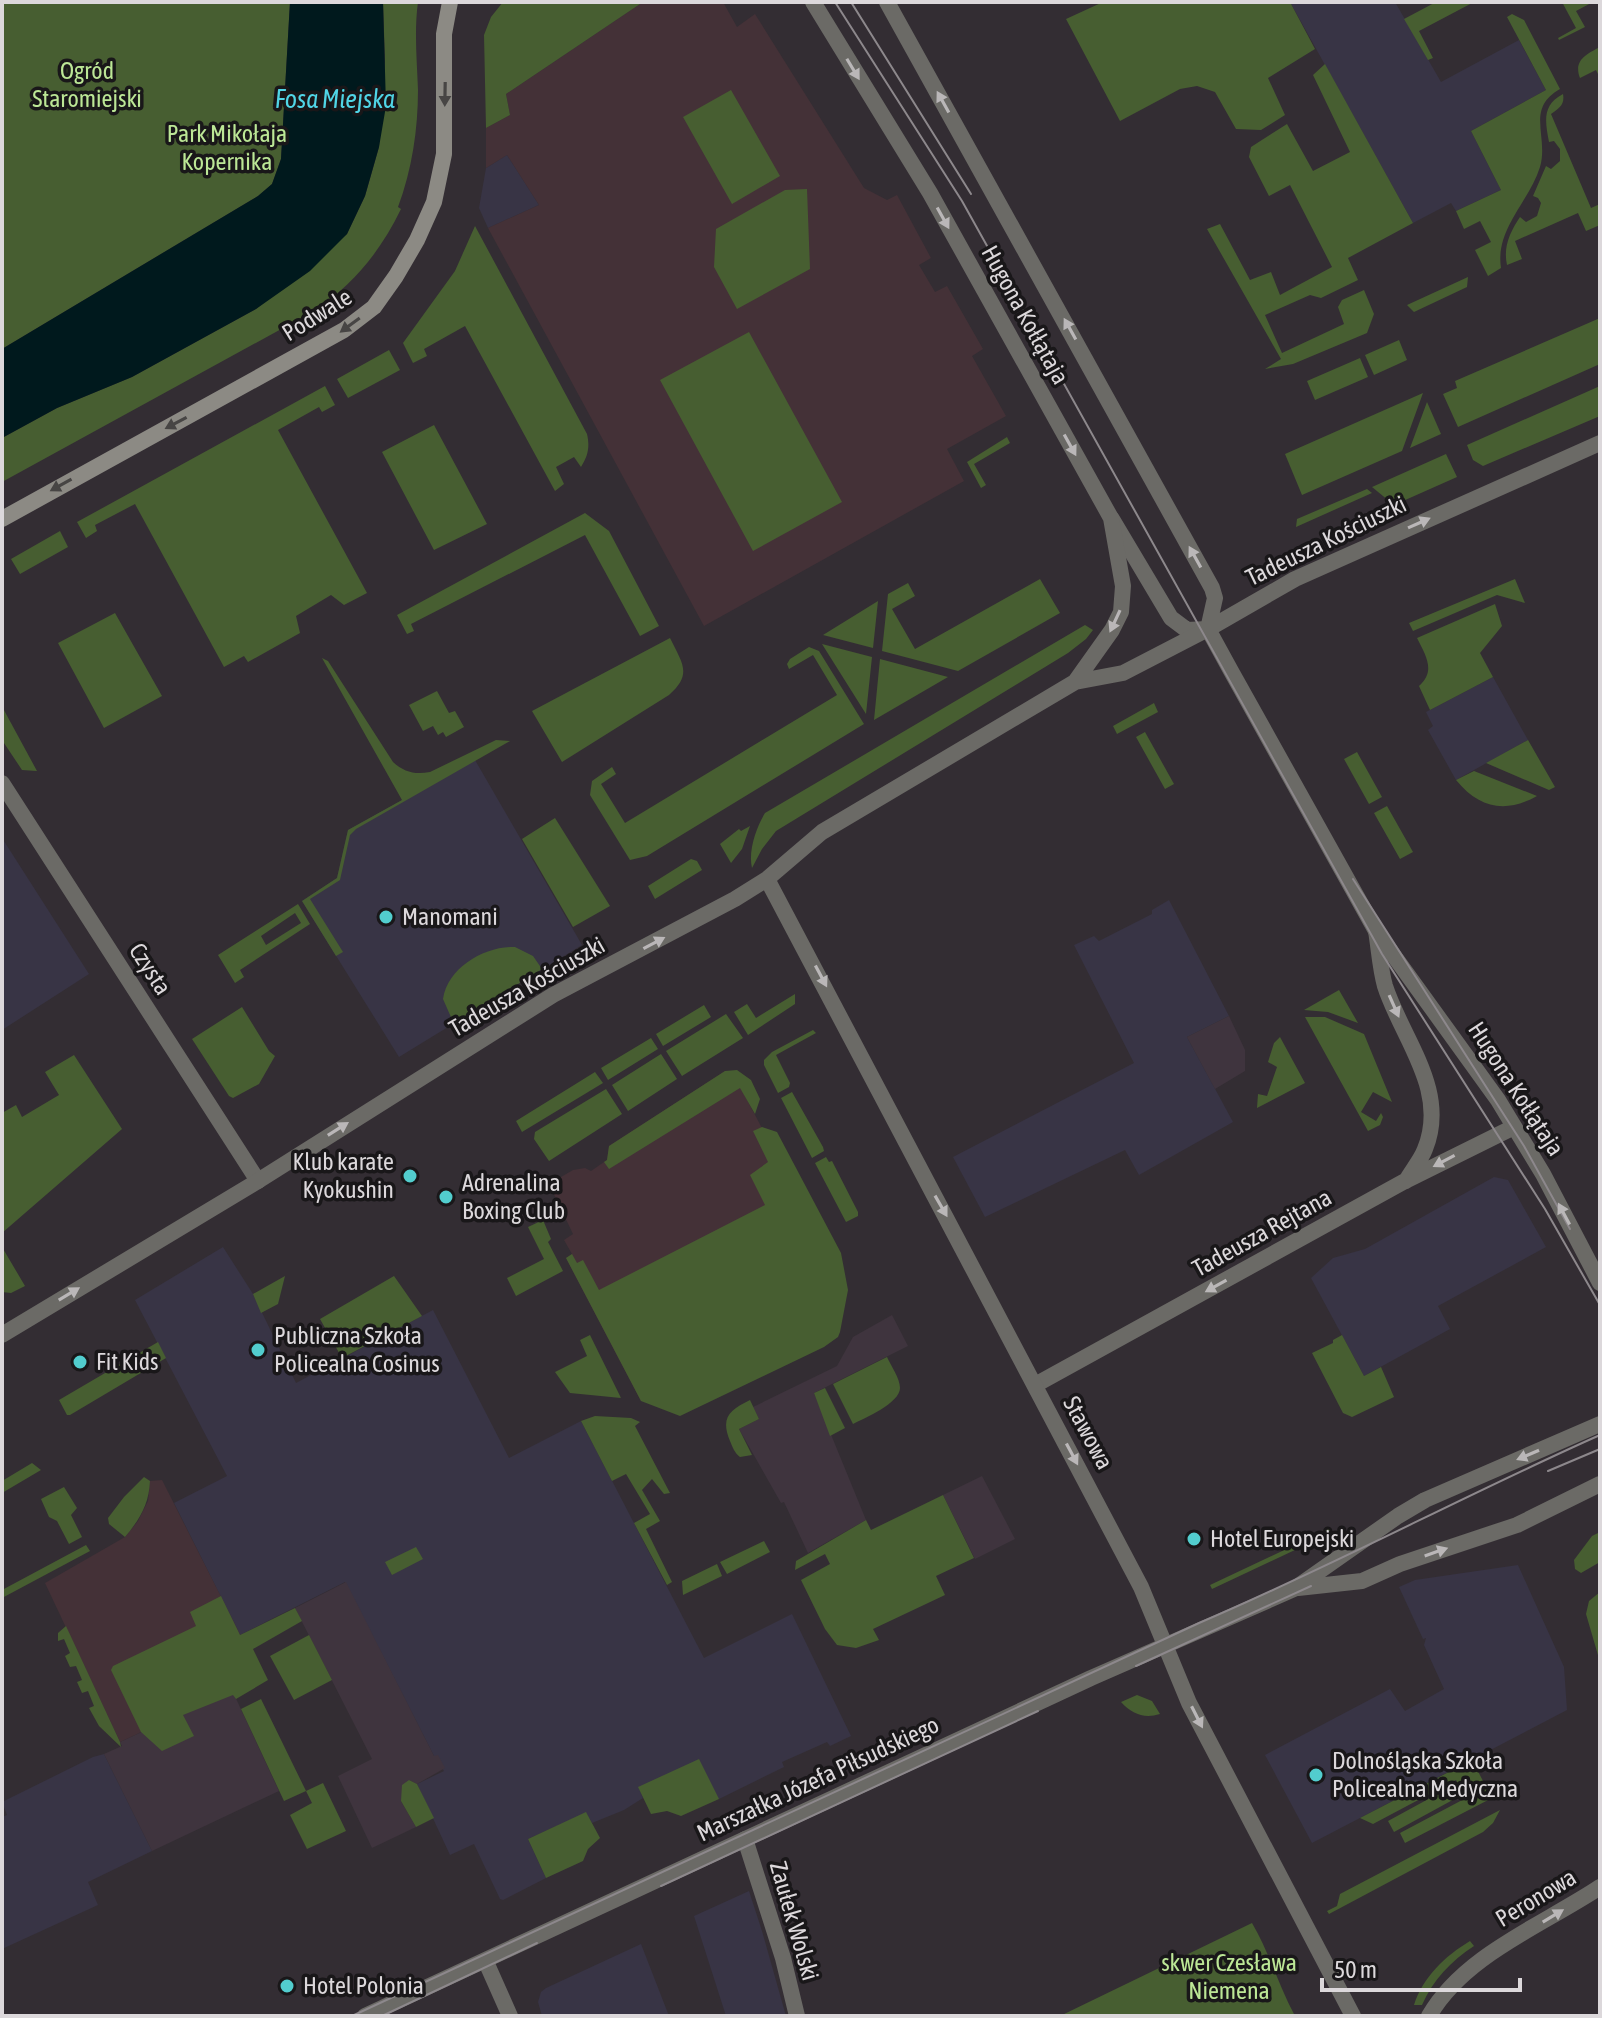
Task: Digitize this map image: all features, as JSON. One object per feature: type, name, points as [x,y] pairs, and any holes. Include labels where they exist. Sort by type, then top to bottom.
[{"type":"main road","name":"Podwale","points":[[2,519],[344,330],[374,307],[417,240],[434,202],[444,154],[444,34],[450,2]]},
{"type":"street","name":"Hugona Kołłątaja","points":[[813,2],[930,193],[1111,518],[1171,618],[1187,630],[1208,629]]},
{"type":"street","name":"Hugona Kołłątaja","points":[[887,2],[1212,588],[1215,598],[1208,629],[1376,931],[1479,1072],[1543,1174],[1600,1283]]},
{"type":"street","name":"Tadeusza Kościuszki","points":[[2,1335],[258,1181],[553,995],[697,920],[767,879],[822,832],[1075,682],[1123,673],[1327,563],[1600,443]]},
{"type":"street","name":"Tadeusza Kościuszki","points":[[1075,682],[1121,612],[1123,586],[1111,518]]},
{"type":"street","name":"Czysta","points":[[2,783],[258,1181]]},
{"type":"street","name":"Stawowa","points":[[767,879],[1146,1597],[1189,1703],[1353,2016]]},
{"type":"street","name":"Hugona Kołłątaja","points":[[1376,931],[1385,985],[1426,1076],[1432,1102],[1431,1126],[1424,1151],[1405,1181]]},
{"type":"street","name":"Tadeusza Rejtana","points":[[1035,1385],[1405,1181],[1514,1127]]},
{"type":"street","name":"Marszałka Józefa Piłsudskiego","points":[[365,2016],[1091,1678],[1294,1589],[1425,1500],[1600,1424]]},
{"type":"street","name":"Marszałka Józefa Piłsudskiego","points":[[1294,1589],[1362,1581],[1400,1564],[1517,1525],[1600,1484]]},
{"type":"street","name":"Zaułek Wolski","points":[[745,1839],[783,1958],[797,2016]]},
{"type":"street","name":"Peronowa","points":[[1429,2016],[1441,1996],[1475,1964],[1600,1887]]},
{"type":"street","points":[[486,1962],[510,2016]]},
{"type":"shaded area","points":[[643,2],[723,2],[737,27],[755,14],[864,188],[887,200],[897,195],[931,258],[919,265],[935,292],[947,286],[983,349],[972,356],[1006,416],[947,449],[964,481],[704,626],[488,228],[539,205],[507,155],[486,168],[486,128],[510,115],[506,94]]},
{"type":"shaded area","points":[[1290,2],[1395,2],[1441,82],[1519,40],[1546,90],[1471,131],[1501,190],[1456,211],[1451,203],[1413,223]]},
{"type":"shaded area","points":[[507,155],[539,205],[488,228],[479,208],[486,168]]},
{"type":"shaded area","points":[[1493,677],[1528,740],[1456,780],[1428,730],[1433,726],[1426,712]]},
{"type":"shaded area","points":[[475,760],[582,945],[399,1057],[302,901],[337,878],[348,830]]},
{"type":"shaded area","points":[[2,838],[89,974],[2,1030]]},
{"type":"shaded area","points":[[1169,900],[1229,1016],[1187,1037],[1233,1122],[1139,1175],[1125,1150],[985,1217],[953,1157],[1134,1063],[1074,945],[1094,936],[1099,941],[1152,914],[1152,910]]},
{"type":"shaded area","points":[[1229,1016],[1245,1050],[1245,1071],[1215,1089],[1187,1037]]},
{"type":"shaded area","points":[[725,1071],[734,1075],[765,1134],[813,1247],[641,1401],[566,1258],[572,1254],[564,1240],[573,1234],[549,1184],[573,1170],[585,1168],[591,1171],[607,1160],[609,1146]]},
{"type":"shaded area","points":[[1494,1177],[1508,1180],[1546,1247],[1438,1306],[1450,1329],[1364,1376],[1311,1278],[1333,1258],[1365,1249]]},
{"type":"shaded area","points":[[223,1247],[253,1294],[296,1383],[433,1310],[509,1458],[581,1421],[704,1658],[792,1614],[851,1736],[830,1746],[827,1742],[782,1762],[784,1767],[719,1799],[639,1788],[643,1798],[624,1810],[592,1823],[586,1813],[528,1839],[546,1878],[500,1899],[474,1844],[450,1855],[417,1784],[444,1771],[345,1582],[240,1635],[174,1503],[227,1476],[135,1300]]},
{"type":"shaded area","points":[[892,1315],[908,1346],[814,1393],[866,1520],[808,1553],[784,1502],[781,1503],[739,1429],[759,1419],[753,1407],[837,1366],[853,1337]]},
{"type":"shaded area","points":[[982,1476],[1015,1539],[975,1559],[943,1495]]},
{"type":"shaded area","points":[[162,1480],[261,1676],[120,1742],[45,1583],[125,1537],[148,1501],[150,1481]]},
{"type":"shaded area","points":[[1518,1565],[1564,1667],[1567,1710],[1312,1843],[1265,1755],[1390,1689],[1405,1711],[1444,1689],[1424,1645],[1426,1638],[1423,1639],[1399,1587],[1415,1580]]},
{"type":"shaded area","points":[[346,1582],[434,1756],[438,1755],[445,1768],[417,1784],[409,1780],[401,1801],[416,1827],[372,1848],[338,1776],[372,1759],[295,1608]]},
{"type":"shaded area","points":[[232,1690],[279,1791],[152,1851],[104,1754],[122,1746],[120,1742]]},
{"type":"shaded area","points":[[104,1754],[152,1851],[88,1882],[98,1905],[2,1949],[2,1817],[7,1815],[2,1802]]},
{"type":"shaded area","points":[[749,1891],[786,2016],[726,2016],[694,1916]]},
{"type":"shaded area","points":[[641,1944],[669,2016],[542,2016],[538,2002],[546,1988]]},
{"type":"green space","points":[[2,2],[290,2],[281,159],[272,184],[258,196],[2,349]]},
{"type":"green space","points":[[383,2],[418,2],[417,120],[410,164],[398,207],[401,209],[365,266],[342,290],[314,311],[2,482],[2,438],[57,408],[132,377],[256,309],[347,234],[365,196],[379,147],[385,61]]},
{"type":"green space","points":[[503,2],[643,2],[506,94],[510,115],[486,128],[484,35],[491,17]]},
{"type":"green space","points":[[1103,2],[1290,2],[1315,49],[1268,78],[1285,115],[1261,130],[1236,129],[1215,92],[1197,86],[1180,89],[1120,121],[1066,19]]},
{"type":"green space","points":[[1436,2],[1474,2],[1419,31],[1433,58],[1428,60],[1404,19]]},
{"type":"green space","points":[[1562,2],[1593,2],[1576,11],[1585,27],[1559,40],[1576,28]]},
{"type":"green space","points":[[1512,14],[1524,20],[1560,89],[1543,105],[1540,167],[1508,228],[1503,241],[1501,268],[1488,276],[1475,250],[1491,242],[1480,221],[1464,229],[1456,211],[1501,190],[1471,131],[1546,90],[1507,17]]},
{"type":"green space","points":[[1600,47],[1600,78],[1596,70],[1580,78],[1580,62]]},
{"type":"green space","points":[[1325,64],[1413,223],[1348,258],[1358,280],[1321,298],[1310,295],[1265,315],[1282,353],[1344,324],[1338,307],[1342,300],[1364,290],[1374,314],[1367,333],[1293,364],[1265,369],[1281,359],[1207,229],[1220,224],[1250,280],[1271,272],[1280,295],[1332,267],[1290,185],[1269,196],[1249,157],[1251,147],[1287,124],[1313,171],[1350,152],[1313,75]]},
{"type":"green space","points":[[731,90],[780,176],[732,204],[683,117]]},
{"type":"green space","points":[[1563,94],[1562,104],[1551,114],[1591,208],[1600,204],[1600,225],[1586,231],[1578,213],[1515,241],[1522,259],[1507,265],[1507,246],[1513,228],[1520,217],[1526,222],[1537,216],[1541,203],[1533,196],[1546,166],[1551,169],[1560,161],[1560,149],[1554,141],[1549,142],[1546,120],[1551,103]]},
{"type":"green space","points":[[807,189],[810,269],[737,309],[714,267],[716,229],[785,190]]},
{"type":"green space","points":[[475,226],[587,434],[587,455],[581,467],[574,457],[556,467],[564,484],[555,491],[465,326],[424,349],[427,356],[413,363],[403,343],[455,271]]},
{"type":"green space","points":[[1468,277],[1467,287],[1414,312],[1407,305]]},
{"type":"green space","points":[[1600,318],[1600,364],[1458,427],[1443,394],[1457,388],[1455,381]]},
{"type":"green space","points":[[749,332],[842,502],[753,551],[660,380]]},
{"type":"green space","points":[[1399,340],[1407,360],[1374,375],[1365,355]]},
{"type":"green space","points":[[389,350],[400,370],[348,398],[337,379]]},
{"type":"green space","points":[[1360,358],[1368,377],[1315,400],[1307,381]]},
{"type":"green space","points":[[325,386],[335,405],[322,412],[319,407],[278,430],[367,593],[344,605],[331,595],[296,616],[300,633],[248,662],[244,656],[224,667],[135,504],[95,525],[97,531],[86,538],[77,522]]},
{"type":"green space","points":[[1600,386],[1600,416],[1483,466],[1473,460],[1467,445]]},
{"type":"green space","points":[[1423,393],[1402,451],[1302,495],[1285,454]]},
{"type":"green space","points":[[1427,402],[1441,434],[1410,448]]},
{"type":"green space","points":[[434,425],[487,524],[434,550],[382,452]]},
{"type":"green space","points":[[1007,437],[1010,443],[974,464],[986,485],[981,488],[967,462]]},
{"type":"green space","points":[[1446,454],[1457,477],[1394,505],[1372,487]]},
{"type":"green space","points":[[1367,489],[1372,493],[1296,527],[1297,519]]},
{"type":"green space","points":[[585,513],[609,531],[659,626],[640,636],[585,535],[411,624],[414,631],[407,634],[397,615]]},
{"type":"green space","points":[[60,531],[68,547],[20,574],[11,559]]},
{"type":"green space","points":[[1040,579],[1060,613],[958,671],[882,651],[888,594],[908,583],[915,596],[892,609],[915,649]]},
{"type":"green space","points":[[1515,579],[1525,603],[1497,595],[1413,631],[1409,623]]},
{"type":"green space","points":[[878,601],[873,648],[823,635]]},
{"type":"green space","points":[[1495,604],[1502,626],[1480,653],[1493,677],[1430,710],[1419,686],[1428,669],[1417,638]]},
{"type":"green space","points":[[115,613],[162,696],[104,728],[58,643]]},
{"type":"green space","points":[[1085,625],[1093,630],[1068,653],[776,831],[752,868],[754,840],[765,813]]},
{"type":"green space","points":[[670,638],[683,668],[681,681],[676,688],[562,762],[532,711]]},
{"type":"green space","points":[[822,644],[872,657],[866,714]]},
{"type":"green space","points":[[809,647],[819,651],[864,724],[647,856],[630,860],[590,795],[592,781],[612,767],[616,774],[601,784],[625,823],[837,695],[813,655],[789,669],[787,664],[790,659]]},
{"type":"green space","points":[[322,658],[328,661],[393,762],[406,770],[430,772],[496,740],[510,741],[350,835],[340,880],[310,899],[343,952],[336,956],[302,901],[337,878],[348,830],[402,800]]},
{"type":"green space","points":[[880,659],[948,677],[874,720]]},
{"type":"green space","points":[[437,691],[449,713],[455,711],[464,727],[446,737],[443,732],[438,735],[433,726],[423,731],[409,705]]},
{"type":"green space","points":[[1154,703],[1158,712],[1117,734],[1113,726]]},
{"type":"green space","points":[[2,706],[37,771],[22,770],[2,740]]},
{"type":"green space","points":[[1145,732],[1174,784],[1165,789],[1136,737]]},
{"type":"green space","points":[[1528,740],[1555,787],[1549,790],[1486,763]]},
{"type":"green space","points":[[1357,752],[1382,797],[1369,804],[1344,759]]},
{"type":"green space","points":[[1474,771],[1537,796],[1514,805],[1483,802],[1456,780]]},
{"type":"green space","points":[[1387,806],[1413,852],[1400,859],[1374,813]]},
{"type":"green space","points":[[555,818],[610,906],[573,927],[522,839]]},
{"type":"green space","points":[[750,826],[742,849],[731,863],[720,844],[739,829],[741,831]]},
{"type":"green space","points":[[691,859],[697,861],[702,870],[655,899],[648,886]]},
{"type":"green space","points":[[298,904],[310,924],[240,970],[244,977],[235,983],[218,955]],"holes":[[[295,913],[301,923],[266,945],[261,936]]]},
{"type":"green space","points":[[515,947],[533,956],[542,969],[454,1024],[443,999],[452,977],[480,955]]},
{"type":"green space","points":[[1339,990],[1358,1023],[1328,1012],[1304,1010]]},
{"type":"green space","points":[[795,994],[795,1004],[748,1035],[734,1012],[747,1004],[756,1018]]},
{"type":"green space","points":[[704,1005],[711,1017],[663,1046],[656,1034]]},
{"type":"green space","points":[[242,1007],[275,1056],[259,1084],[233,1098],[192,1039]]},
{"type":"green space","points":[[726,1014],[743,1038],[682,1076],[666,1051]]},
{"type":"green space","points":[[1305,1017],[1325,1017],[1364,1034],[1392,1102],[1373,1092],[1361,1112],[1376,1121],[1381,1113],[1380,1125],[1368,1131]]},
{"type":"green space","points":[[813,1030],[816,1033],[776,1055],[790,1083],[789,1087],[778,1093],[764,1060],[772,1052]]},
{"type":"green space","points":[[1280,1037],[1305,1083],[1257,1108],[1258,1094],[1267,1096],[1277,1067],[1268,1062],[1274,1043]]},
{"type":"green space","points":[[651,1038],[658,1049],[608,1080],[601,1068]]},
{"type":"green space","points":[[661,1054],[677,1079],[628,1111],[612,1085]]},
{"type":"green space","points":[[74,1055],[122,1129],[2,1233],[2,1113],[16,1105],[22,1117],[59,1095],[45,1072]]},
{"type":"green space","points":[[737,1070],[751,1080],[760,1099],[755,1114],[740,1088],[609,1169],[604,1162],[609,1146],[725,1071]]},
{"type":"green space","points":[[595,1072],[603,1083],[522,1132],[516,1121]]},
{"type":"green space","points":[[606,1089],[622,1114],[549,1161],[534,1139],[535,1132]]},
{"type":"green space","points":[[792,1092],[823,1147],[824,1151],[812,1158],[781,1098]]},
{"type":"green space","points":[[762,1127],[777,1132],[841,1253],[848,1290],[840,1332],[824,1347],[680,1416],[641,1401],[566,1258],[572,1254],[577,1263],[583,1260],[599,1290],[765,1205],[750,1175],[768,1162],[753,1131]]},
{"type":"green space","points":[[826,1157],[829,1162],[832,1161],[858,1212],[858,1216],[846,1222],[815,1163]]},
{"type":"green space","points":[[543,1220],[551,1239],[548,1242],[563,1271],[516,1296],[507,1278],[544,1259],[528,1227]]},
{"type":"green space","points":[[2,1247],[25,1286],[11,1293],[2,1292]]},
{"type":"green space","points":[[285,1276],[278,1304],[261,1313],[253,1294]]},
{"type":"green space","points":[[394,1276],[422,1316],[342,1358],[320,1319]]},
{"type":"green space","points":[[590,1335],[621,1398],[570,1393],[555,1372],[587,1356],[580,1340]]},
{"type":"green space","points":[[1342,1335],[1364,1376],[1381,1367],[1394,1397],[1352,1417],[1343,1413],[1312,1353]]},
{"type":"green space","points":[[158,1342],[166,1358],[67,1415],[59,1400]]},
{"type":"green space","points":[[887,1357],[899,1380],[898,1394],[881,1409],[853,1424],[833,1384]]},
{"type":"green space","points":[[825,1388],[845,1428],[830,1436],[814,1393]]},
{"type":"green space","points":[[750,1400],[759,1419],[739,1429],[752,1455],[740,1457],[727,1433],[727,1420],[732,1411]]},
{"type":"green space","points":[[595,1416],[631,1418],[640,1422],[635,1426],[670,1493],[664,1494],[652,1479],[642,1490],[660,1521],[646,1529],[672,1582],[667,1585],[634,1523],[650,1514],[626,1474],[612,1481],[581,1421]]},
{"type":"green space","points":[[32,1463],[41,1470],[2,1493],[2,1481]]},
{"type":"green space","points":[[144,1477],[150,1481],[146,1504],[125,1537],[109,1524],[108,1518]]},
{"type":"green space","points":[[64,1487],[77,1508],[71,1515],[82,1537],[69,1544],[57,1521],[49,1517],[41,1499]]},
{"type":"green space","points":[[943,1495],[974,1558],[936,1576],[945,1595],[873,1629],[879,1640],[856,1648],[837,1645],[825,1629],[801,1580],[830,1564],[825,1554],[795,1570],[796,1561],[866,1520],[871,1530]]},
{"type":"green space","points":[[1329,1529],[1331,1533],[1212,1589],[1210,1585]]},
{"type":"green space","points":[[1600,1532],[1600,1562],[1581,1573],[1575,1569],[1574,1560],[1592,1536]]},
{"type":"green space","points":[[764,1541],[770,1552],[727,1574],[720,1562]]},
{"type":"green space","points":[[86,1545],[90,1551],[2,1598],[2,1590]]},
{"type":"green space","points":[[416,1547],[423,1559],[392,1575],[385,1562]]},
{"type":"green space","points":[[717,1564],[722,1576],[683,1595],[682,1581]]},
{"type":"green space","points":[[1600,1592],[1600,1662],[1586,1614],[1589,1601]]},
{"type":"green space","points":[[221,1596],[240,1635],[295,1608],[302,1621],[253,1649],[268,1680],[236,1699],[233,1695],[183,1715],[194,1736],[162,1751],[141,1732],[111,1670],[113,1666],[196,1626],[190,1612]]},
{"type":"green space","points":[[66,1626],[121,1747],[99,1726],[89,1708],[94,1706],[88,1691],[82,1693],[77,1682],[82,1680],[76,1666],[70,1667],[65,1656],[70,1653],[64,1639],[58,1641],[58,1633]]},
{"type":"green space","points":[[309,1635],[332,1680],[294,1700],[270,1656]]},
{"type":"green space","points":[[1137,1695],[1152,1701],[1160,1714],[1139,1714],[1121,1702]]},
{"type":"green space","points":[[261,1699],[306,1791],[284,1801],[241,1709]]},
{"type":"green space","points":[[699,1759],[719,1799],[681,1816],[667,1811],[651,1814],[638,1787]]},
{"type":"green space","points":[[1472,1760],[1492,1798],[1405,1843],[1400,1833],[1466,1798],[1456,1780],[1373,1824],[1360,1818]]},
{"type":"green space","points":[[409,1780],[417,1784],[434,1818],[416,1827],[401,1801],[402,1785]]},
{"type":"green space","points":[[323,1783],[346,1831],[307,1849],[290,1815],[312,1803],[306,1791]]},
{"type":"green space","points":[[1454,1785],[1460,1796],[1394,1832],[1388,1821]]},
{"type":"green space","points":[[1500,1810],[1493,1823],[1483,1832],[1329,1914],[1327,1911],[1337,1906],[1340,1894]]},
{"type":"green space","points":[[586,1812],[600,1838],[588,1849],[583,1861],[546,1878],[528,1839]]},
{"type":"green space","name":"skwer Czesława Niemena","points":[[1252,1923],[1295,2016],[1060,2016]]},
{"type":"green space","points":[[1470,1941],[1474,1946],[1444,1972],[1422,2005],[1414,2005],[1423,1985],[1436,1968]]},
{"type":"water","name":"Fosa Miejska","points":[[290,2],[383,2],[386,106],[379,147],[365,196],[347,234],[310,271],[256,309],[132,377],[57,408],[2,438],[2,349],[258,196],[272,184],[281,159]]},
{"type":"tram line","points":[[835,2],[962,201],[1382,954],[1545,1209],[1600,1305]]},
{"type":"tram line","points":[[851,2],[971,194]]},
{"type":"tram line","points":[[1353,879],[1524,1146],[1570,1229]]},
{"type":"tram line","points":[[352,2016],[1300,1578],[1600,1435]]},
{"type":"tram line","points":[[1548,1471],[1600,1449]]},
{"type":"tram line","points":[[1136,1666],[1311,1586]]},
{"type":"tram line","points":[[661,1886],[1038,1711]]},
{"type":"tram line","points":[[382,2016],[537,1943]]},
{"type":"place","name":"Manomani","points":[[386,917]]},
{"type":"place","name":"Klub karate Kyokushin","points":[[410,1176]]},
{"type":"place","name":"Adrenalina Boxing Club","points":[[446,1197]]},
{"type":"place","name":"Publiczna Szkoła Policealna Cosinus","points":[[258,1350]]},
{"type":"place","name":"Fit Kids","points":[[80,1362]]},
{"type":"place","name":"Hotel Europejski","points":[[1194,1539]]},
{"type":"place","name":"Dolnośląska Szkoła Policealna Medyczna","points":[[1316,1775]]},
{"type":"place","name":"Hotel Polonia","points":[[287,1986]]},
{"type":"park label","name":"Ogród Staromiejski","points":[[87,85]]},
{"type":"park label","name":"Park Mikołaja Kopernika","points":[[227,148]]}]
